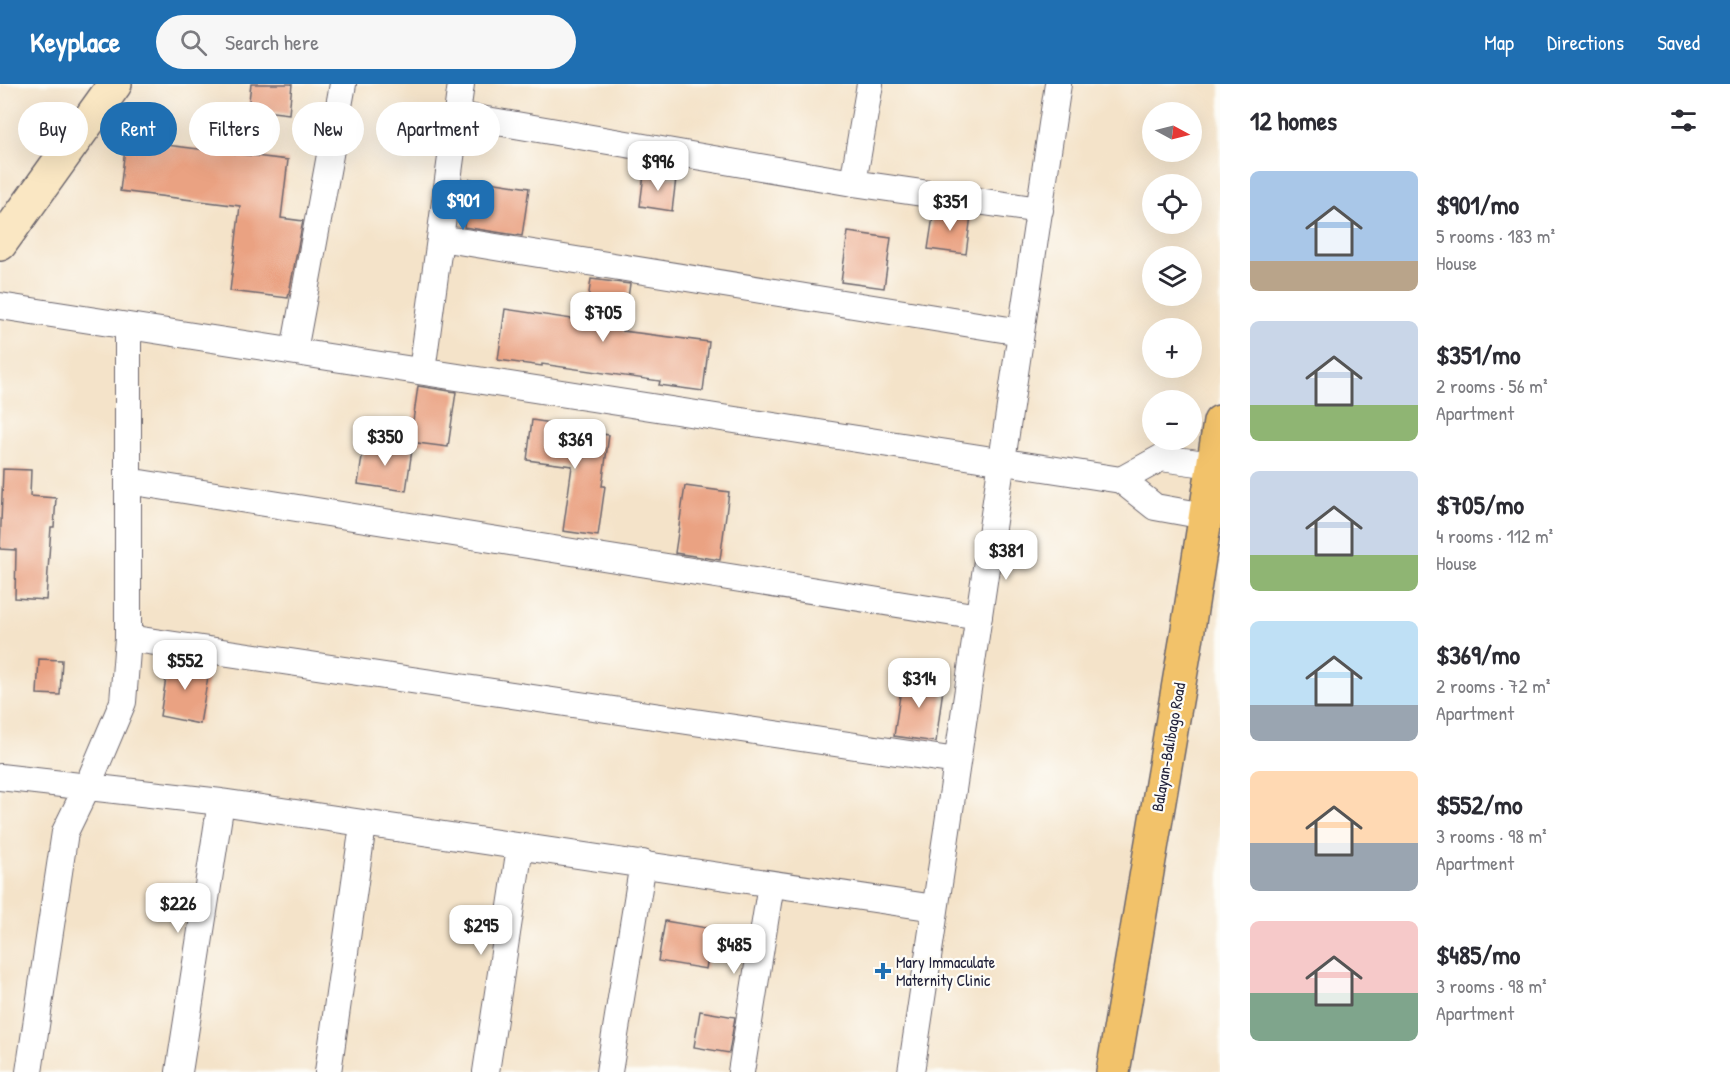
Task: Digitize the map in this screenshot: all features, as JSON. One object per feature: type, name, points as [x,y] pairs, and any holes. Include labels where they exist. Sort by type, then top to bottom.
[{"type":"main road","name":"Balayan-Balibago Road","points":[[1113,1072],[1220,422]]},
{"type":"street","points":[[0,244],[115,84]]},
{"type":"street","points":[[294,351],[343,84]]},
{"type":"street","points":[[459,102],[461,84]]},
{"type":"street","points":[[852,183],[870,84]]},
{"type":"street","points":[[911,1072],[1058,84]]},
{"type":"street","points":[[500,122],[852,183],[1040,210]]},
{"type":"street","points":[[422,371],[451,156]]},
{"type":"street","points":[[440,238],[1021,332]]},
{"type":"street","points":[[0,306],[1121,480],[1155,507],[1206,516]]},
{"type":"street","points":[[29,1072],[65,832],[123,702],[128,638],[128,326]]},
{"type":"street","points":[[1121,480],[1161,458],[1213,465]]},
{"type":"street","points":[[128,481],[979,616]]},
{"type":"street","points":[[128,638],[957,761]]},
{"type":"street","points":[[0,777],[221,802],[363,825],[936,908]]},
{"type":"street","points":[[179,1072],[221,802]]},
{"type":"street","points":[[327,1072],[363,825]]},
{"type":"street","points":[[486,1072],[520,847]]},
{"type":"street","points":[[609,1072],[643,864]]},
{"type":"street","points":[[741,1072],[771,884]]},
{"type":"building","points":[[251,84],[292,84],[289,114],[280,113],[280,102],[249,102]]},
{"type":"building","points":[[177,146],[189,148],[189,156],[256,156],[288,160],[281,218],[303,221],[288,298],[230,291],[240,206],[120,191],[124,156],[177,156]]},
{"type":"building","points":[[644,174],[676,178],[672,211],[640,206]]},
{"type":"building","points":[[470,179],[529,188],[522,236],[464,227]]},
{"type":"building","points":[[934,210],[971,215],[966,254],[928,249]]},
{"type":"building","points":[[848,232],[891,238],[884,288],[841,282]]},
{"type":"building","points":[[591,279],[630,284],[623,331],[709,342],[703,391],[659,385],[660,381],[498,360],[505,309],[585,321]]},
{"type":"building","points":[[418,386],[456,392],[448,447],[410,442]]},
{"type":"building","points":[[532,420],[571,426],[570,430],[609,435],[598,536],[563,531],[572,466],[527,460]]},
{"type":"building","points":[[364,443],[412,450],[406,491],[358,484]]},
{"type":"building","points":[[3,469],[31,470],[30,496],[56,498],[54,527],[51,527],[46,600],[15,598],[16,550],[0,549]]},
{"type":"building","points":[[685,486],[729,492],[720,560],[675,553]]},
{"type":"building","points":[[39,659],[62,660],[60,695],[37,694]]},
{"type":"building","points":[[169,659],[210,665],[200,724],[160,716]]},
{"type":"building","points":[[903,675],[944,681],[936,742],[894,736]]},
{"type":"building","points":[[665,921],[713,929],[706,969],[658,961]]},
{"type":"building","points":[[700,1011],[735,1017],[729,1053],[694,1047]]},
{"type":"place","name":"Mary Immaculate Maternity Clinic","points":[[883,971]]}]
